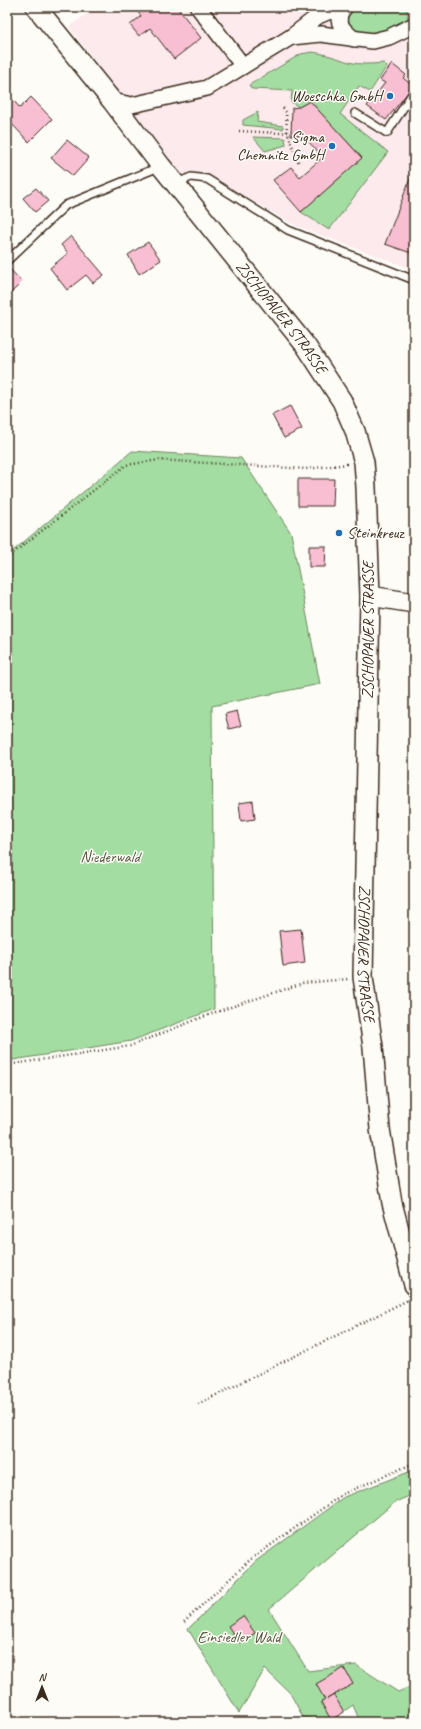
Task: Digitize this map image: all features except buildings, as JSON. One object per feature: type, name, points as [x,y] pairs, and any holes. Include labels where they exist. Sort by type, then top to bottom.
[{"type":"street","name":"ZSCHOPAUER STRASSE","points":[[36,7],[112,101],[161,166],[306,346],[342,400],[355,431],[364,462],[370,596],[363,977],[373,1047],[380,1128],[392,1203],[414,1285]]},
{"type":"street","points":[[198,7],[243,66]]},
{"type":"street","points":[[112,101],[132,105],[207,88],[291,37],[318,16],[339,7]]},
{"type":"street","points":[[345,7],[339,16],[338,22],[341,28],[355,39]]},
{"type":"street","points":[[291,37],[321,34],[373,42],[389,37],[414,25]]},
{"type":"street","points":[[370,596],[414,603]]},
{"type":"lane","points":[[355,113],[387,133],[414,91]]},
{"type":"lane","points":[[7,260],[66,205],[161,166]]},
{"type":"lane","points":[[175,183],[191,177],[207,179],[288,230],[414,280]]},
{"type":"path","points":[[283,108],[286,112],[287,132],[299,164]]},
{"type":"path","points":[[239,131],[281,133],[291,131]]},
{"type":"path","points":[[7,558],[126,465],[159,460],[306,469],[364,462]]},
{"type":"path","points":[[7,1065],[130,1046],[213,1013],[303,983],[363,977]]},
{"type":"path","points":[[198,1404],[414,1297]]},
{"type":"path","points":[[184,1622],[251,1559],[343,1494],[414,1463]]},
{"type":"shaded area","points":[[96,7],[414,7],[414,270],[294,225],[210,176],[180,173],[69,27]]},
{"type":"green space","points":[[357,7],[401,7],[407,10],[407,20],[383,32],[371,34],[356,33],[346,21],[347,15]]},
{"type":"green space","points":[[312,52],[353,63],[384,63],[387,66],[370,92],[359,86],[340,114],[388,152],[329,230],[301,212],[362,158],[310,101],[299,107],[291,102],[292,91],[252,89],[249,85],[301,54]]},
{"type":"green space","points":[[258,112],[257,122],[283,126],[283,129],[243,125],[243,120]]},
{"type":"green space","points":[[253,137],[285,138],[286,145],[265,151]]},
{"type":"green space","name":"Niederwald","points":[[132,451],[241,458],[291,533],[320,684],[212,706],[214,1009],[131,1041],[7,1061],[7,556]]},
{"type":"green space","name":"Einsiedler Wald","points":[[414,1470],[414,1494],[395,1502],[269,1609],[308,1671],[356,1665],[398,1692],[414,1685],[414,1722],[360,1722],[353,1705],[330,1720],[320,1721],[303,1717],[290,1693],[265,1669],[239,1713],[188,1629],[256,1561],[344,1497]]},
{"type":"place","name":"Woeschka GmbH","points":[[390,96]]},
{"type":"place","name":"Sigma Chemnitz GmbH","points":[[332,146]]},
{"type":"place","name":"Steinkreuz","points":[[339,533]]}]
